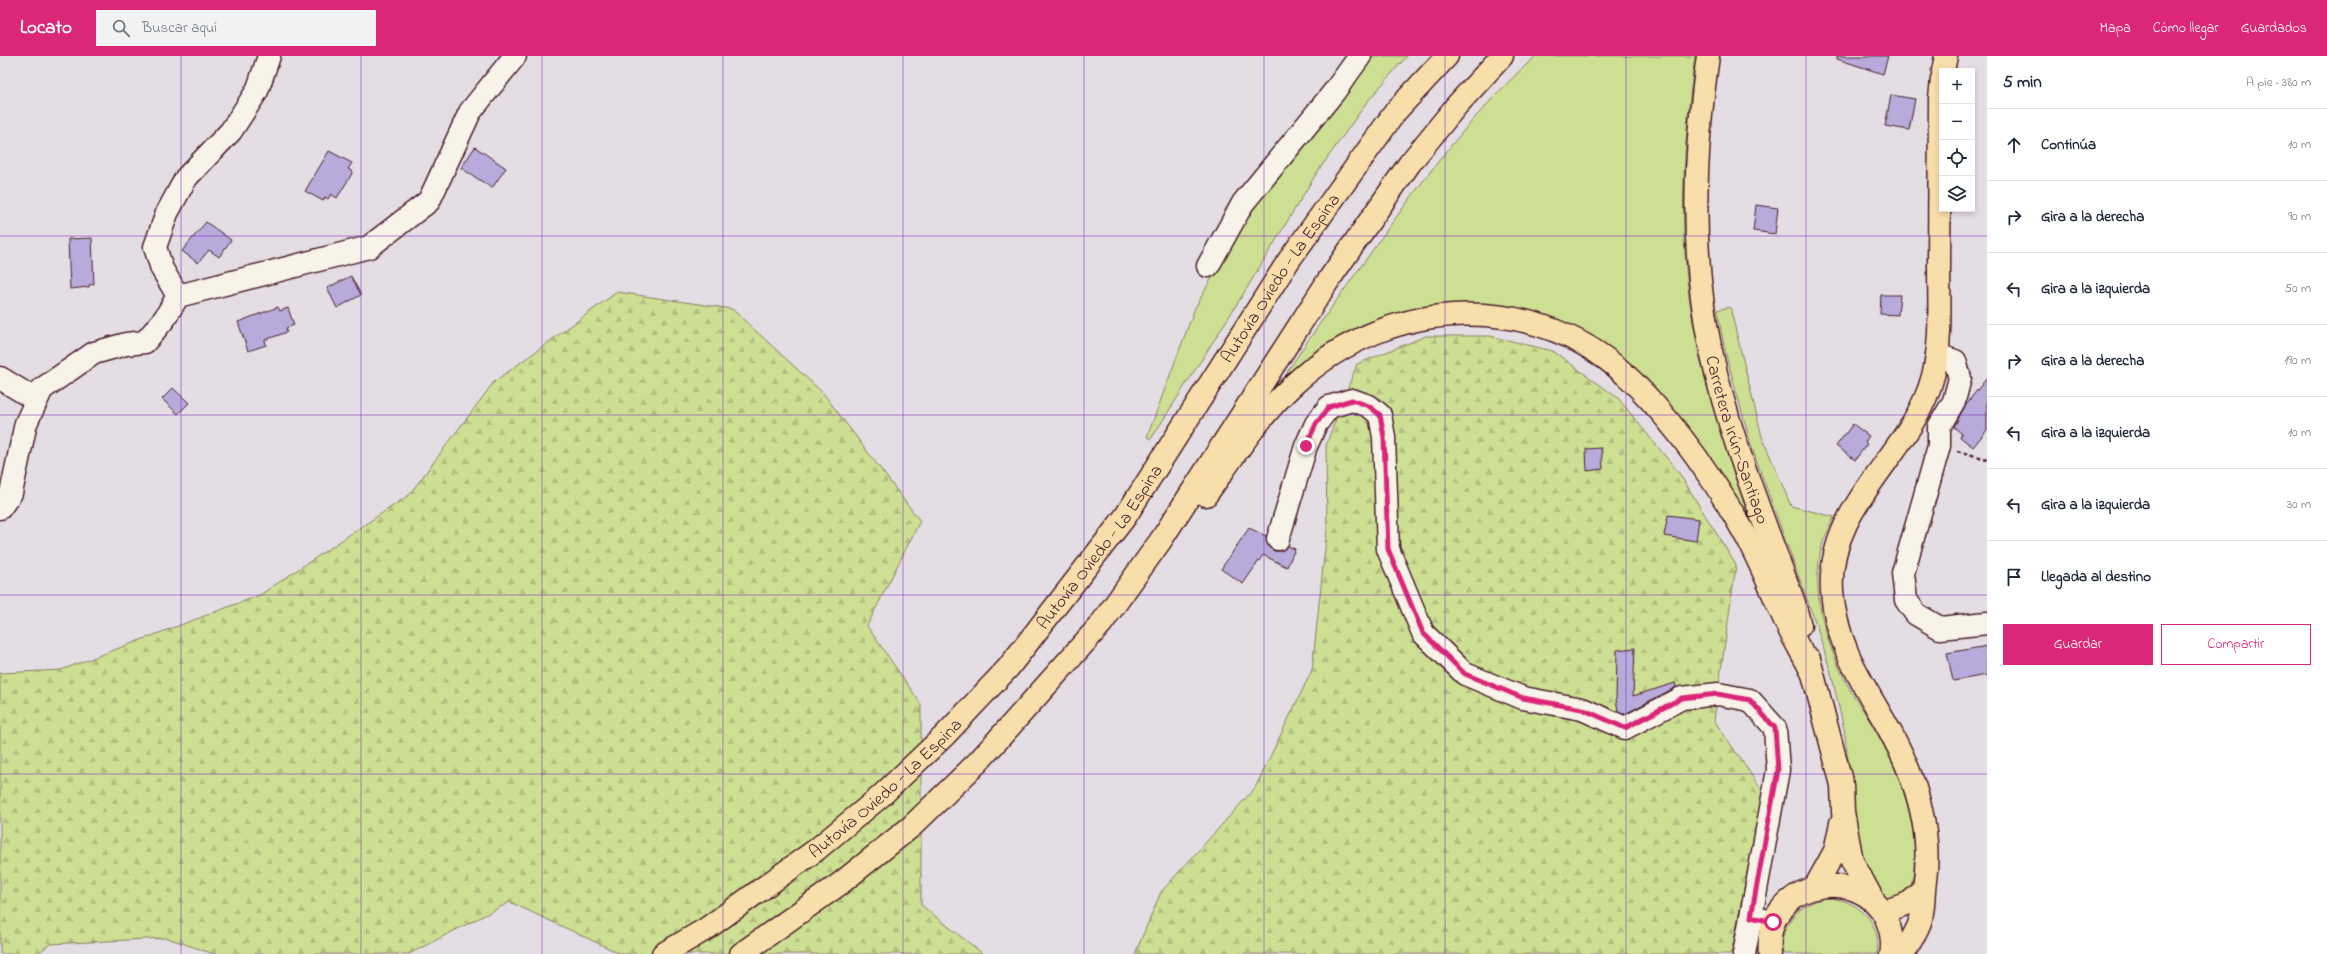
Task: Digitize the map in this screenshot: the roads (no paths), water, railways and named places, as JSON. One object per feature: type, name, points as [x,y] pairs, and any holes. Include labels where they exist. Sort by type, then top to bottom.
[{"type":"highway","points":[[1289,260],[1323,194],[1380,117],[1430,56]]},
{"type":"highway","name":"Autovía Oviedo - La Espina","points":[[663,954],[706,929],[816,850],[875,801],[945,735],[1008,668],[1124,518],[1289,260],[1396,111],[1447,56]]},
{"type":"highway","points":[[1101,624],[1161,540],[1324,288],[1410,163],[1457,105],[1502,56]]},
{"type":"highway","name":"Carretera Irún-Santiago","points":[[1708,56],[1699,127],[1695,212],[1705,316],[1711,350],[1730,422],[1794,603],[1842,785],[1844,812],[1852,861],[1892,931],[1891,954]]},
{"type":"highway","points":[[1944,68],[1946,56]]},
{"type":"highway","points":[[1903,954],[1920,921],[1927,856],[1922,807],[1904,759],[1844,646],[1834,614],[1832,572],[1834,555],[1848,519],[1900,441],[1927,395],[1937,355],[1940,104]]},
{"type":"highway","points":[[741,954],[841,883],[912,826],[978,762],[1101,624],[1149,575],[1265,412],[1296,382],[1330,355],[1372,334],[1405,322],[1443,314],[1489,314],[1532,322],[1560,333],[1587,347],[1634,383],[1681,438],[1726,502],[1746,537],[1787,625],[1812,672]]},
{"type":"highway","name":"Carretera Irún-Santiago","points":[[1815,887],[1835,851],[1844,812]]},
{"type":"highway","points":[[1770,954],[1769,949],[1773,922],[1785,906],[1799,894],[1815,887],[1835,885],[1855,889],[1878,906],[1909,903],[1923,891]]},
{"type":"street","points":[[178,296],[162,269],[155,247],[167,213],[186,178],[231,131],[257,91],[269,56]]},
{"type":"street","points":[[0,508],[11,493],[26,423],[42,389],[94,353],[126,344],[145,342],[165,318],[178,296],[369,247],[429,201],[470,112],[515,56]]},
{"type":"street","points":[[1208,266],[1243,202],[1334,92],[1360,56]]},
{"type":"street","points":[[1937,355],[1955,361],[1960,378],[1954,401],[1939,427],[1940,446],[1903,573],[1906,600],[1916,614],[1940,628],[1987,623]]},
{"type":"street","points":[[0,378],[36,400]]},
{"type":"street","points":[[1278,538],[1306,446],[1316,424],[1329,407],[1352,400],[1369,406],[1380,415],[1384,437],[1388,549],[1423,633],[1465,674],[1523,698],[1582,709],[1625,728],[1682,698],[1718,694],[1750,700],[1775,728],[1778,770],[1744,954]]},
{"type":"street","points":[[1751,917],[1773,922]]}]
